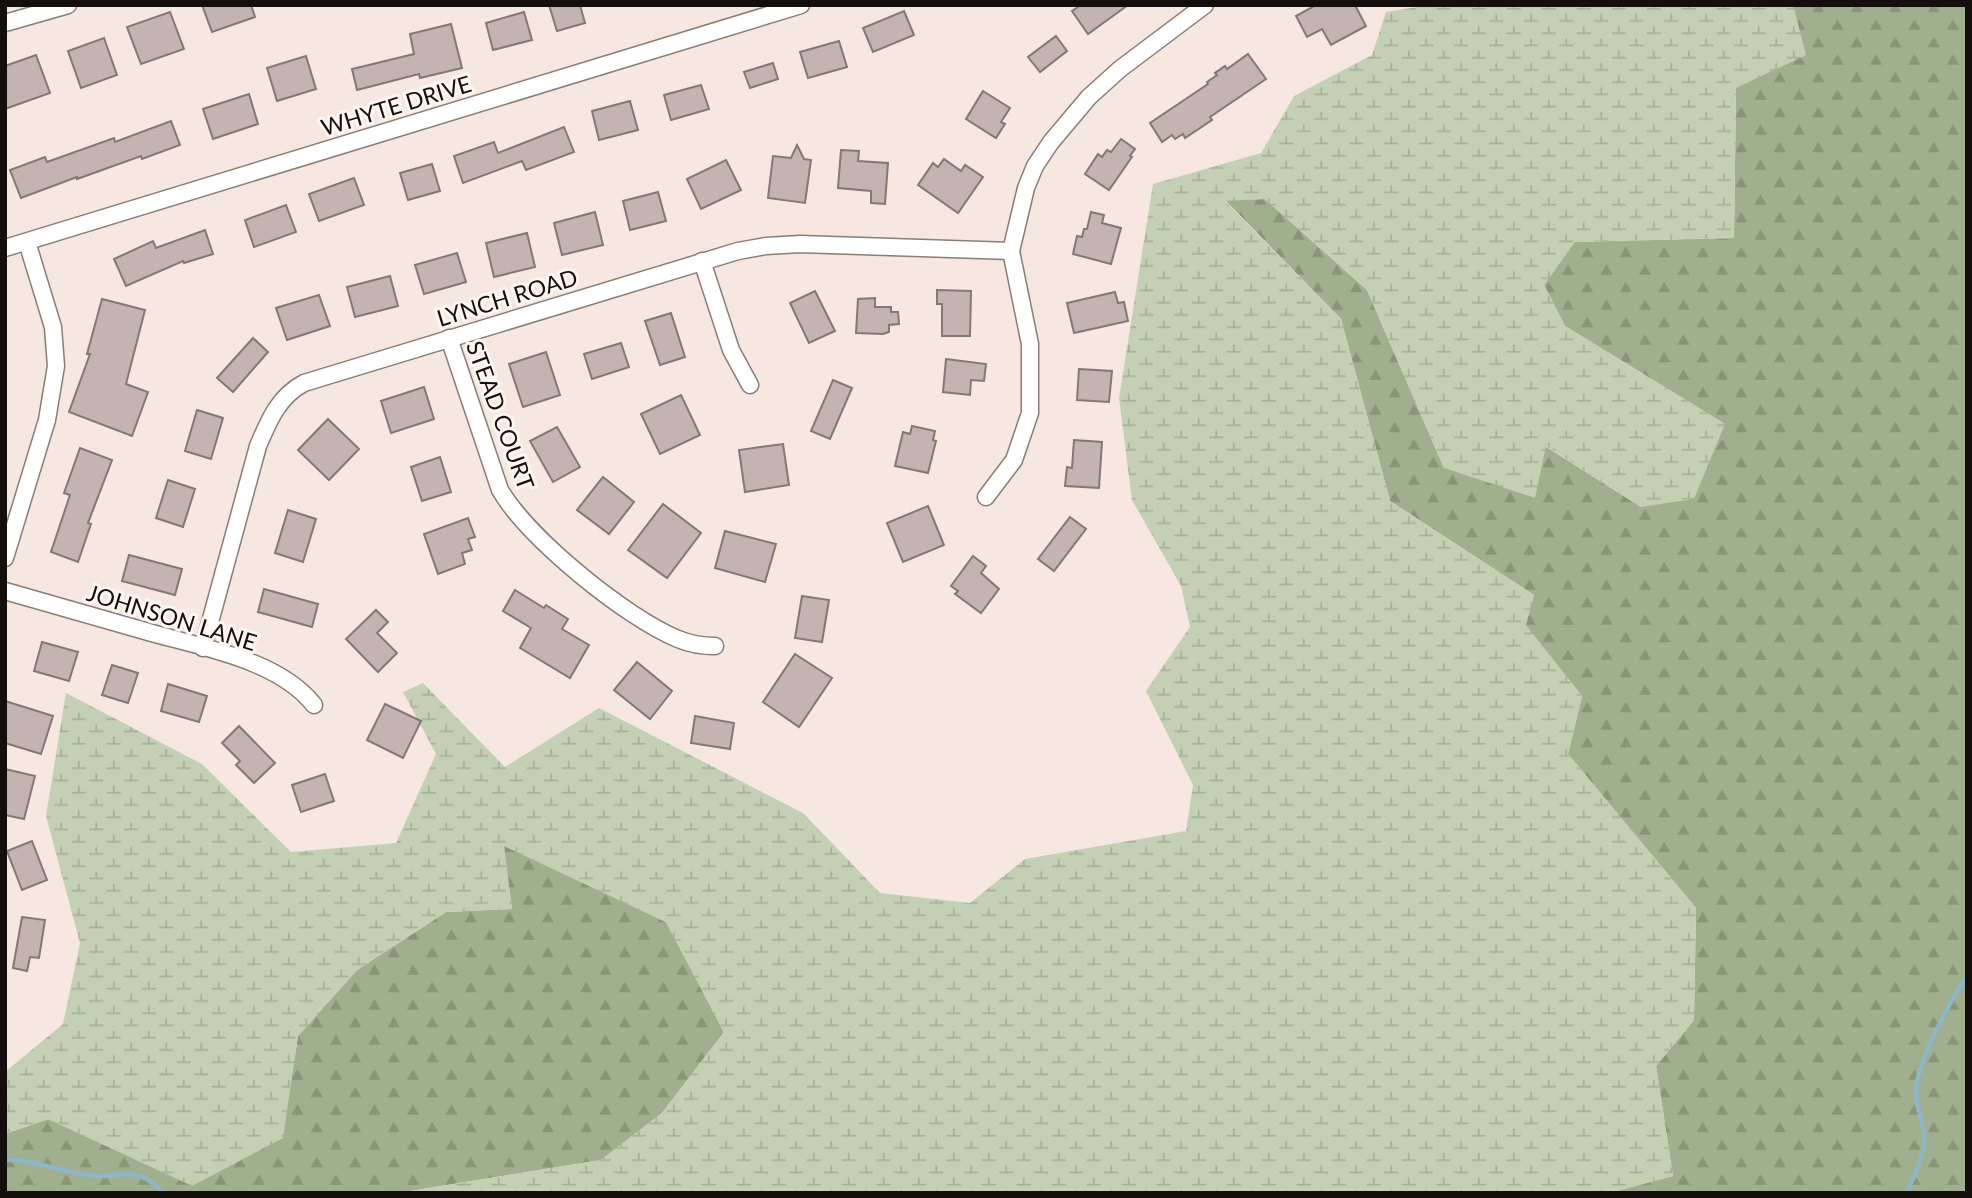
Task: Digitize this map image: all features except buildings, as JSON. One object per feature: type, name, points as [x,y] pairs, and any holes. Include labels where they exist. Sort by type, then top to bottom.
[{"type":"street","points":[[5,23],[68,5]]},
{"type":"street","name":"WHYTE DRIVE","points":[[5,248],[801,5]]},
{"type":"street","points":[[986,497],[1014,460],[1030,413],[1030,344],[1011,251],[1026,188],[1035,166],[1051,142],[1089,97],[1120,69],[1205,5]]},
{"type":"street","points":[[5,558],[47,420],[57,366],[53,327],[27,242]]},
{"type":"street","name":"LYNCH ROAD","points":[[203,648],[258,446],[269,419],[293,388],[738,250],[800,244],[1011,251]]},
{"type":"street","points":[[702,261],[731,350],[750,384]]},
{"type":"street","name":"STEAD COURT","points":[[449,338],[500,490],[510,506],[556,554],[613,599],[657,629],[679,640],[699,646],[715,646]]},
{"type":"street","name":"JOHNSON LANE","points":[[5,591],[242,659],[282,677],[305,693],[314,705]]},
{"type":"green space","points":[[1430,5],[1793,5],[1806,55],[1736,88],[1734,238],[1575,242],[1544,285],[1565,326],[1725,424],[1694,499],[1641,507],[1546,446],[1535,498],[1444,468],[1367,290],[1265,199],[1225,201],[1341,319],[1390,501],[1534,595],[1526,625],[1582,696],[1568,754],[1696,908],[1694,1020],[1656,1066],[1673,1176],[1609,1193],[398,1193],[601,1160],[662,1113],[724,1032],[666,922],[504,846],[512,909],[446,912],[357,970],[298,1036],[283,1138],[192,1186],[48,1119],[5,1134],[5,1072],[63,1024],[80,943],[46,816],[66,693],[202,764],[291,852],[396,843],[436,754],[403,692],[423,683],[505,767],[599,708],[803,813],[880,893],[970,903],[1025,859],[1186,831],[1193,785],[1146,691],[1190,627],[1181,586],[1132,500],[1119,398],[1153,184],[1261,153],[1294,96],[1372,55],[1386,12]]},
{"type":"green space","points":[[1793,5],[1967,7],[1967,1193],[1609,1193],[1673,1176],[1656,1066],[1694,1020],[1696,908],[1568,754],[1582,696],[1525,625],[1534,595],[1390,501],[1341,319],[1225,200],[1265,199],[1367,290],[1444,468],[1545,446],[1641,507],[1725,424],[1565,326],[1544,285],[1574,242],[1734,238],[1736,87],[1805,55]]},
{"type":"green space","points":[[503,845],[666,922],[724,1032],[662,1113],[601,1160],[398,1193],[5,1193],[5,1134],[48,1119],[192,1185],[282,1138],[298,1036],[357,970],[446,912],[512,909]]},
{"type":"waterway","points":[[1907,1193],[1924,1143],[1916,1097],[1920,1071],[1938,1028],[1967,975]]},
{"type":"waterway","points":[[5,1160],[28,1162],[85,1175],[136,1175],[151,1181],[163,1193]]}]
